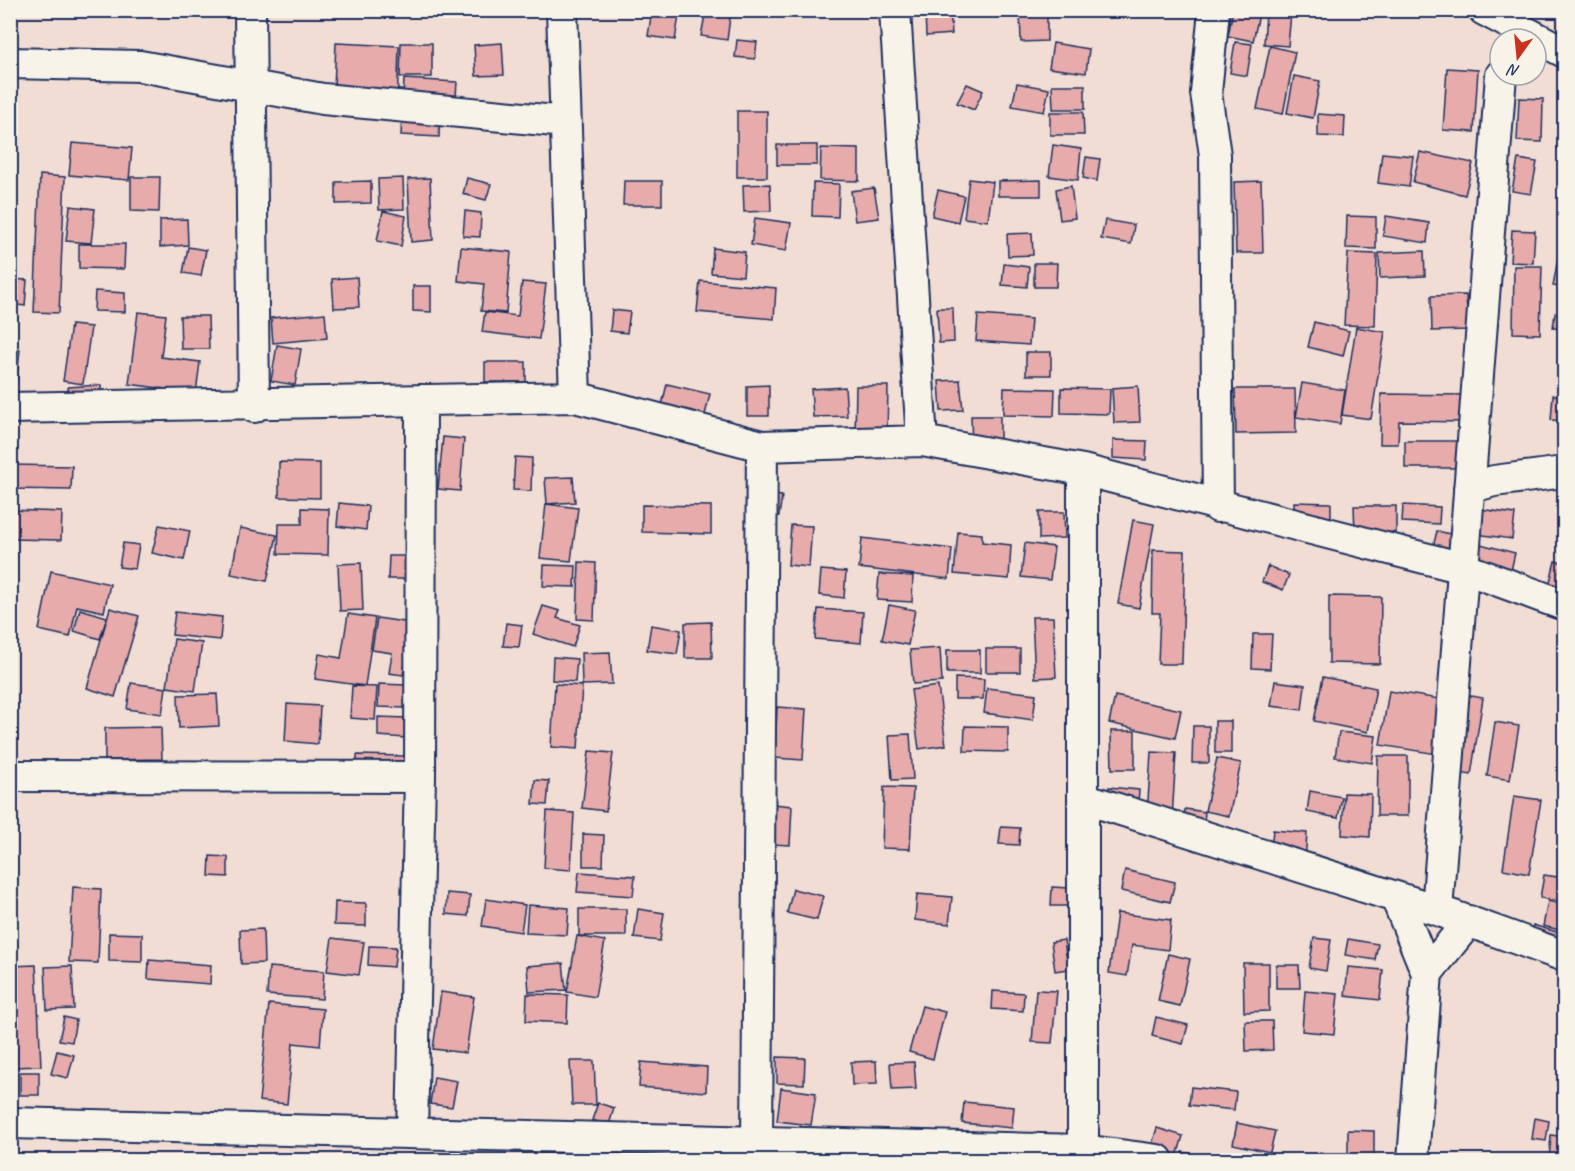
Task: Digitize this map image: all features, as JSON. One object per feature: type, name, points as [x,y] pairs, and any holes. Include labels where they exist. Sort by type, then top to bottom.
[{"type":"street","points":[[250,10],[255,405]]},
{"type":"street","points":[[562,10],[575,397]]},
{"type":"street","points":[[895,10],[922,441]]},
{"type":"street","points":[[1214,10],[1206,93],[1215,155],[1218,506]]},
{"type":"street","points":[[1497,23],[1564,52]]},
{"type":"street","points":[[10,63],[140,66],[323,99],[566,122]]},
{"type":"street","points":[[1437,910],[1500,87]]},
{"type":"street","points":[[10,408],[575,397],[762,446],[922,441],[1083,470],[1463,568],[1564,605]]},
{"type":"street","points":[[412,1133],[420,777],[421,400]]},
{"type":"street","points":[[756,1143],[762,446]]},
{"type":"street","points":[[1083,470],[1083,1155]]},
{"type":"street","points":[[1469,488],[1494,481],[1564,472]]},
{"type":"street","points":[[10,776],[420,777]]},
{"type":"street","points":[[1083,798],[1437,910],[1564,956]]},
{"type":"street","points":[[1396,897],[1427,973],[1413,1161]]},
{"type":"street","points":[[1427,973],[1469,921]]},
{"type":"street","points":[[10,1123],[756,1143],[1083,1155],[1158,1161]]},
{"type":"building","points":[[652,10],[680,10],[675,40],[648,36]]},
{"type":"building","points":[[706,10],[731,10],[727,40],[701,36]]},
{"type":"building","points":[[925,10],[950,10],[952,34],[926,36]]},
{"type":"building","points":[[1020,10],[1047,10],[1047,41],[1021,42]]},
{"type":"building","points":[[1233,10],[1260,10],[1253,41],[1228,36]]},
{"type":"building","points":[[1266,11],[1291,13],[1288,46],[1264,44]]},
{"type":"building","points":[[737,40],[757,42],[755,59],[735,57]]},
{"type":"building","points":[[1235,42],[1252,44],[1247,76],[1230,73]]},
{"type":"building","points":[[336,43],[399,46],[397,112],[333,110]]},
{"type":"building","points":[[401,43],[432,43],[432,77],[400,77]]},
{"type":"building","points":[[502,43],[504,75],[476,76],[474,45]]},
{"type":"building","points":[[1053,43],[1089,49],[1086,73],[1049,68]]},
{"type":"building","points":[[1270,46],[1295,52],[1283,114],[1257,109]]},
{"type":"building","points":[[1447,68],[1478,70],[1474,132],[1443,130]]},
{"type":"building","points":[[1294,76],[1320,81],[1313,118],[1287,113]]},
{"type":"building","points":[[404,79],[457,82],[455,110],[440,109],[439,137],[401,135]]},
{"type":"building","points":[[1017,83],[1049,89],[1044,112],[1012,106]]},
{"type":"building","points":[[967,84],[983,91],[974,110],[957,103]]},
{"type":"building","points":[[1052,85],[1085,85],[1085,109],[1053,109]]},
{"type":"building","points":[[1519,98],[1543,99],[1542,142],[1517,141]]},
{"type":"building","points":[[737,111],[767,111],[767,177],[737,177]]},
{"type":"building","points":[[1050,112],[1083,112],[1084,135],[1050,135]]},
{"type":"building","points":[[1318,114],[1345,116],[1344,137],[1318,136]]},
{"type":"building","points":[[1564,114],[1564,150],[1558,149]]},
{"type":"building","points":[[72,143],[132,148],[129,180],[69,175]]},
{"type":"building","points":[[777,145],[817,145],[817,165],[777,165]]},
{"type":"building","points":[[1053,145],[1081,149],[1078,180],[1049,176]]},
{"type":"building","points":[[821,148],[859,149],[859,181],[820,180]]},
{"type":"building","points":[[1420,152],[1473,163],[1465,195],[1413,182]]},
{"type":"building","points":[[1382,153],[1413,156],[1409,187],[1378,183]]},
{"type":"building","points":[[1086,157],[1100,159],[1097,181],[1083,178]]},
{"type":"building","points":[[1518,159],[1537,162],[1531,194],[1512,191]]},
{"type":"building","points":[[40,175],[65,177],[59,313],[34,312]]},
{"type":"building","points":[[131,177],[160,177],[159,212],[131,211]]},
{"type":"building","points":[[403,178],[404,209],[379,210],[378,179]]},
{"type":"building","points":[[430,178],[433,240],[411,242],[408,179]]},
{"type":"building","points":[[467,178],[491,184],[486,200],[463,194]]},
{"type":"building","points":[[969,179],[993,182],[988,221],[964,218]]},
{"type":"building","points":[[1041,180],[1041,196],[998,196],[998,181]]},
{"type":"building","points":[[371,181],[371,203],[336,204],[336,182]]},
{"type":"building","points":[[624,181],[662,181],[662,205],[623,205]]},
{"type":"building","points":[[1261,181],[1263,253],[1236,253],[1234,182]]},
{"type":"building","points":[[813,183],[839,184],[838,217],[812,216]]},
{"type":"building","points":[[770,184],[771,211],[744,212],[743,185]]},
{"type":"building","points":[[1071,186],[1075,218],[1060,220],[1056,189]]},
{"type":"building","points":[[874,188],[879,218],[855,221],[851,191]]},
{"type":"building","points":[[938,190],[964,196],[958,222],[932,216]]},
{"type":"building","points":[[70,206],[95,209],[91,243],[66,241]]},
{"type":"building","points":[[383,211],[406,216],[401,246],[377,241]]},
{"type":"building","points":[[465,211],[481,213],[480,237],[463,236]]},
{"type":"building","points":[[1347,216],[1376,217],[1376,249],[1346,248]]},
{"type":"building","points":[[1386,216],[1429,223],[1427,243],[1383,236]]},
{"type":"building","points":[[755,218],[791,223],[786,251],[751,245]]},
{"type":"building","points":[[187,219],[188,245],[160,247],[160,220]]},
{"type":"building","points":[[1105,220],[1134,225],[1131,244],[1101,239]]},
{"type":"building","points":[[1512,230],[1535,231],[1533,263],[1510,262]]},
{"type":"building","points":[[1032,233],[1033,255],[1008,256],[1007,234]]},
{"type":"building","points":[[79,244],[125,244],[124,269],[79,268]]},
{"type":"building","points":[[188,247],[206,250],[201,276],[183,273]]},
{"type":"building","points":[[461,247],[511,252],[506,313],[481,311],[484,284],[458,281]]},
{"type":"building","points":[[713,248],[745,252],[743,276],[711,273]]},
{"type":"building","points":[[1424,251],[1425,276],[1380,278],[1379,253]]},
{"type":"building","points":[[1348,253],[1377,254],[1375,326],[1344,325]]},
{"type":"building","points":[[1558,258],[1564,260],[1564,288],[1553,286]]},
{"type":"building","points":[[1034,263],[1057,263],[1056,287],[1034,287]]},
{"type":"building","points":[[1004,264],[1029,267],[1027,287],[1002,285]]},
{"type":"building","points":[[1514,266],[1542,266],[1540,334],[1513,333]]},
{"type":"building","points":[[357,277],[359,307],[334,308],[332,279]]},
{"type":"building","points":[[10,279],[27,280],[25,306],[10,304]]},
{"type":"building","points":[[700,281],[776,288],[774,319],[697,312]]},
{"type":"building","points":[[522,282],[546,284],[539,339],[482,332],[485,312],[518,316]]},
{"type":"building","points":[[413,286],[431,286],[431,312],[413,311]]},
{"type":"building","points":[[95,291],[125,293],[125,312],[94,311]]},
{"type":"building","points":[[1466,295],[1468,330],[1432,331],[1431,296]]},
{"type":"building","points":[[937,308],[953,308],[954,342],[939,343]]},
{"type":"building","points":[[612,310],[630,312],[627,333],[610,331]]},
{"type":"building","points":[[138,312],[166,315],[161,357],[200,362],[196,393],[129,384]]},
{"type":"building","points":[[325,313],[327,338],[273,343],[271,318]]},
{"type":"building","points":[[1555,313],[1564,315],[1564,329],[1553,328]]},
{"type":"building","points":[[978,315],[1031,319],[1029,345],[976,341]]},
{"type":"building","points":[[180,316],[208,316],[209,349],[181,349]]},
{"type":"building","points":[[1314,322],[1349,331],[1343,356],[1308,347]]},
{"type":"building","points":[[71,325],[91,327],[83,384],[63,381]]},
{"type":"building","points":[[1356,327],[1385,332],[1371,419],[1342,415]]},
{"type":"building","points":[[277,345],[301,349],[295,385],[271,381]]},
{"type":"building","points":[[10,348],[20,349],[17,380],[10,380]]},
{"type":"building","points":[[1026,352],[1051,352],[1051,375],[1026,375]]},
{"type":"building","points":[[485,362],[526,362],[526,382],[485,382]]},
{"type":"building","points":[[960,380],[963,410],[941,411],[939,381]]},
{"type":"building","points":[[1302,383],[1345,390],[1340,424],[1296,417]]},
{"type":"building","points":[[667,384],[710,394],[705,415],[662,405]]},
{"type":"building","points":[[101,385],[102,409],[70,411],[68,387]]},
{"type":"building","points":[[769,385],[769,416],[747,416],[747,386]]},
{"type":"building","points":[[856,386],[888,386],[887,438],[855,437]]},
{"type":"building","points":[[1138,386],[1140,422],[1114,423],[1112,388]]},
{"type":"building","points":[[845,387],[847,416],[813,417],[811,389]]},
{"type":"building","points":[[1004,388],[1055,389],[1054,416],[1003,415]]},
{"type":"building","points":[[1061,388],[1110,389],[1109,414],[1061,413]]},
{"type":"building","points":[[1235,389],[1295,389],[1296,433],[1236,434]]},
{"type":"building","points":[[1381,394],[1466,395],[1465,422],[1399,421],[1398,444],[1380,444]]},
{"type":"building","points":[[1553,395],[1564,396],[1564,421],[1551,420]]},
{"type":"building","points":[[971,416],[1000,416],[1000,449],[972,449]]},
{"type":"building","points":[[443,437],[464,439],[460,491],[438,489]]},
{"type":"building","points":[[1113,440],[1147,441],[1146,460],[1113,458]]},
{"type":"building","points":[[1405,441],[1467,441],[1467,468],[1405,468]]},
{"type":"building","points":[[515,457],[532,458],[531,491],[513,490]]},
{"type":"building","points":[[279,462],[320,463],[320,498],[279,497]]},
{"type":"building","points":[[10,465],[72,466],[71,490],[10,489]]},
{"type":"building","points":[[573,477],[575,502],[547,504],[545,478]]},
{"type":"building","points":[[764,494],[782,496],[779,516],[761,513]]},
{"type":"building","points":[[1294,502],[1331,503],[1331,533],[1294,533]]},
{"type":"building","points":[[339,503],[368,506],[366,530],[337,526]]},
{"type":"building","points":[[546,504],[578,508],[571,561],[540,558]]},
{"type":"building","points":[[642,505],[711,506],[711,534],[642,532]]},
{"type":"building","points":[[1403,505],[1440,507],[1439,524],[1402,522]]},
{"type":"building","points":[[1354,506],[1396,506],[1396,532],[1355,533]]},
{"type":"building","points":[[302,508],[329,509],[328,555],[278,554],[279,524],[302,524]]},
{"type":"building","points":[[1472,508],[1515,514],[1512,539],[1469,533]]},
{"type":"building","points":[[10,510],[62,512],[61,540],[10,539]]},
{"type":"building","points":[[1039,512],[1064,512],[1065,538],[1039,539]]},
{"type":"building","points":[[1133,520],[1154,524],[1139,608],[1118,604]]},
{"type":"building","points":[[159,525],[190,531],[184,560],[152,553]]},
{"type":"building","points":[[791,525],[812,526],[809,567],[788,565]]},
{"type":"building","points":[[240,528],[277,535],[267,581],[231,574]]},
{"type":"building","points":[[1437,531],[1464,537],[1459,562],[1431,555]]},
{"type":"building","points":[[958,532],[982,534],[982,542],[1011,545],[1009,579],[954,574]]},
{"type":"building","points":[[862,538],[952,549],[949,579],[859,568]]},
{"type":"building","points":[[1469,541],[1515,553],[1510,575],[1463,564]]},
{"type":"building","points":[[123,543],[139,545],[135,569],[119,567]]},
{"type":"building","points":[[1025,543],[1054,547],[1050,580],[1021,577]]},
{"type":"building","points":[[1153,550],[1185,551],[1182,664],[1158,664],[1160,613],[1152,613]]},
{"type":"building","points":[[389,556],[405,556],[405,579],[388,579]]},
{"type":"building","points":[[1555,561],[1564,563],[1564,594],[1548,590]]},
{"type":"building","points":[[579,562],[596,563],[594,620],[577,619]]},
{"type":"building","points":[[361,563],[363,610],[340,611],[338,564]]},
{"type":"building","points":[[544,565],[576,566],[575,587],[543,586]]},
{"type":"building","points":[[1268,566],[1289,575],[1283,590],[1262,582]]},
{"type":"building","points":[[821,570],[846,572],[844,598],[819,595]]},
{"type":"building","points":[[51,571],[110,584],[104,612],[77,606],[70,637],[39,630]]},
{"type":"building","points":[[879,574],[913,576],[912,602],[877,600]]},
{"type":"building","points":[[1329,596],[1381,597],[1380,664],[1329,663]]},
{"type":"building","points":[[889,605],[915,610],[908,645],[882,640]]},
{"type":"building","points":[[543,606],[560,611],[557,618],[580,625],[573,647],[533,634]]},
{"type":"building","points":[[110,608],[139,616],[115,697],[87,688]]},
{"type":"building","points":[[80,609],[107,617],[100,639],[74,631]]},
{"type":"building","points":[[818,609],[863,612],[861,643],[815,639]]},
{"type":"building","points":[[175,612],[222,617],[220,640],[172,635]]},
{"type":"building","points":[[348,614],[375,618],[365,686],[315,679],[319,654],[341,658]]},
{"type":"building","points":[[1032,617],[1053,617],[1056,677],[1035,678]]},
{"type":"building","points":[[377,618],[411,623],[403,675],[389,673],[392,653],[372,650]]},
{"type":"building","points":[[711,622],[712,658],[685,658],[685,623]]},
{"type":"building","points":[[506,623],[522,625],[519,647],[503,646]]},
{"type":"building","points":[[651,625],[681,630],[677,654],[647,650]]},
{"type":"building","points":[[1253,634],[1272,634],[1270,669],[1252,668]]},
{"type":"building","points":[[174,639],[202,643],[195,691],[167,687]]},
{"type":"building","points":[[940,648],[942,682],[913,684],[910,650]]},
{"type":"building","points":[[986,649],[1020,649],[1020,672],[986,672]]},
{"type":"building","points":[[947,650],[980,650],[980,673],[947,673]]},
{"type":"building","points":[[610,652],[612,684],[582,685],[581,653]]},
{"type":"building","points":[[553,657],[577,659],[575,682],[552,680]]},
{"type":"building","points":[[1323,677],[1376,688],[1368,732],[1314,721]]},
{"type":"building","points":[[955,678],[984,679],[983,699],[955,699]]},
{"type":"building","points":[[1275,681],[1305,685],[1302,710],[1271,706]]},
{"type":"building","points":[[131,683],[166,688],[162,714],[127,709]]},
{"type":"building","points":[[379,684],[406,685],[406,708],[378,707]]},
{"type":"building","points":[[555,684],[582,686],[578,749],[551,747]]},
{"type":"building","points":[[352,686],[377,687],[375,720],[350,718]]},
{"type":"building","points":[[938,686],[946,745],[919,749],[911,690]]},
{"type":"building","points":[[987,688],[1036,694],[1033,720],[984,713]]},
{"type":"building","points":[[1389,691],[1446,700],[1437,754],[1380,745]]},
{"type":"building","points":[[1455,693],[1483,698],[1471,775],[1442,770]]},
{"type":"building","points":[[217,694],[219,726],[179,728],[178,695]]},
{"type":"building","points":[[1115,696],[1181,710],[1175,738],[1109,723]]},
{"type":"building","points":[[287,704],[320,706],[318,744],[285,741]]},
{"type":"building","points":[[777,707],[806,709],[803,760],[775,758]]},
{"type":"building","points":[[378,717],[407,718],[406,738],[378,736]]},
{"type":"building","points":[[1215,721],[1231,721],[1231,753],[1215,753]]},
{"type":"building","points":[[1495,722],[1519,726],[1510,780],[1487,776]]},
{"type":"building","points":[[965,726],[1008,727],[1008,752],[964,751]]},
{"type":"building","points":[[1193,726],[1209,726],[1209,763],[1192,763]]},
{"type":"building","points":[[161,727],[162,759],[105,760],[105,728]]},
{"type":"building","points":[[1111,731],[1135,731],[1135,769],[1112,769]]},
{"type":"building","points":[[1339,732],[1376,736],[1372,763],[1335,757]]},
{"type":"building","points":[[910,734],[913,779],[892,780],[889,735]]},
{"type":"building","points":[[589,751],[613,753],[606,811],[582,808]]},
{"type":"building","points":[[1151,752],[1176,753],[1172,819],[1147,817]]},
{"type":"building","points":[[357,755],[404,756],[404,777],[357,776]]},
{"type":"building","points":[[1378,756],[1408,756],[1408,816],[1377,816]]},
{"type":"building","points":[[1217,758],[1241,763],[1229,816],[1205,811]]},
{"type":"building","points":[[535,780],[549,781],[547,805],[533,804]]},
{"type":"building","points":[[884,787],[913,788],[910,849],[882,848]]},
{"type":"building","points":[[1109,787],[1139,790],[1137,815],[1107,812]]},
{"type":"building","points":[[1310,791],[1342,797],[1338,818],[1307,812]]},
{"type":"building","points":[[1344,793],[1371,794],[1370,837],[1342,835]]},
{"type":"building","points":[[1514,796],[1541,800],[1529,874],[1503,869]]},
{"type":"building","points":[[773,804],[792,806],[790,845],[771,844]]},
{"type":"building","points":[[1185,809],[1205,812],[1203,833],[1182,831]]},
{"type":"building","points":[[547,811],[574,813],[571,870],[544,868]]},
{"type":"building","points":[[1001,827],[1020,828],[1019,845],[999,844]]},
{"type":"building","points":[[1273,830],[1307,833],[1305,862],[1270,859]]},
{"type":"building","points":[[583,834],[604,835],[603,866],[583,866]]},
{"type":"building","points":[[210,856],[228,857],[228,877],[209,876]]},
{"type":"building","points":[[1125,870],[1175,882],[1170,902],[1121,891]]},
{"type":"building","points":[[579,872],[635,876],[633,896],[577,892]]},
{"type":"building","points":[[1544,875],[1564,878],[1564,902],[1540,898]]},
{"type":"building","points":[[73,887],[101,889],[98,963],[69,962]]},
{"type":"building","points":[[1052,887],[1069,888],[1069,906],[1051,906]]},
{"type":"building","points":[[793,889],[823,896],[817,920],[787,913]]},
{"type":"building","points":[[447,893],[470,895],[468,916],[446,914]]},
{"type":"building","points":[[917,894],[952,897],[949,924],[915,920]]},
{"type":"building","points":[[486,899],[525,905],[521,932],[482,926]]},
{"type":"building","points":[[1548,901],[1564,905],[1564,931],[1543,926]]},
{"type":"building","points":[[335,902],[366,903],[366,926],[334,925]]},
{"type":"building","points":[[528,905],[569,908],[567,935],[526,933]]},
{"type":"building","points":[[579,909],[626,909],[626,936],[579,936]]},
{"type":"building","points":[[638,909],[664,913],[660,941],[634,938]]},
{"type":"building","points":[[1117,913],[1171,920],[1168,950],[1132,945],[1127,976],[1109,973]]},
{"type":"building","points":[[1533,925],[1564,934],[1564,951],[1528,943]]},
{"type":"building","points":[[263,929],[264,963],[241,964],[240,930]]},
{"type":"building","points":[[109,933],[142,934],[142,962],[109,961]]},
{"type":"building","points":[[577,936],[605,941],[595,997],[567,992]]},
{"type":"building","points":[[332,938],[364,942],[359,975],[327,971]]},
{"type":"building","points":[[1314,938],[1331,940],[1326,971],[1309,968]]},
{"type":"building","points":[[1348,939],[1378,944],[1375,960],[1345,955]]},
{"type":"building","points":[[1064,940],[1068,969],[1055,971],[1051,942]]},
{"type":"building","points":[[369,946],[396,947],[394,967],[368,965]]},
{"type":"building","points":[[1168,954],[1190,959],[1180,1006],[1158,1001]]},
{"type":"building","points":[[149,960],[211,965],[210,984],[148,979]]},
{"type":"building","points":[[563,963],[566,990],[529,992],[527,966]]},
{"type":"building","points":[[1243,963],[1269,963],[1269,1011],[1244,1012]]},
{"type":"building","points":[[36,965],[41,1066],[14,1067],[10,966]]},
{"type":"building","points":[[1276,965],[1299,965],[1300,988],[1276,988]]},
{"type":"building","points":[[72,966],[74,1009],[47,1010],[45,967]]},
{"type":"building","points":[[269,967],[324,971],[322,999],[267,995]]},
{"type":"building","points":[[1348,967],[1383,970],[1380,1000],[1345,996]]},
{"type":"building","points":[[1036,990],[1057,991],[1052,1043],[1032,1042]]},
{"type":"building","points":[[993,991],[1024,993],[1023,1011],[992,1009]]},
{"type":"building","points":[[1305,991],[1338,994],[1334,1034],[1302,1031]]},
{"type":"building","points":[[441,992],[474,997],[466,1053],[433,1049]]},
{"type":"building","points":[[527,994],[568,995],[567,1023],[526,1021]]},
{"type":"building","points":[[269,1004],[323,1009],[320,1046],[293,1043],[287,1104],[259,1101]]},
{"type":"building","points":[[922,1006],[945,1012],[933,1059],[909,1052]]},
{"type":"building","points":[[64,1017],[76,1020],[72,1042],[59,1040]]},
{"type":"building","points":[[1156,1017],[1188,1025],[1183,1044],[1152,1036]]},
{"type":"building","points":[[1245,1021],[1272,1021],[1273,1050],[1246,1051]]},
{"type":"building","points":[[57,1051],[74,1055],[68,1078],[51,1074]]},
{"type":"building","points":[[777,1057],[805,1058],[804,1084],[777,1083]]},
{"type":"building","points":[[570,1061],[594,1061],[596,1105],[572,1105]]},
{"type":"building","points":[[876,1061],[877,1084],[852,1085],[851,1062]]},
{"type":"building","points":[[641,1062],[707,1067],[706,1092],[639,1087]]},
{"type":"building","points":[[914,1062],[916,1089],[892,1090],[890,1063]]},
{"type":"building","points":[[20,1072],[39,1072],[39,1095],[20,1095]]},
{"type":"building","points":[[434,1077],[457,1081],[452,1107],[430,1104]]},
{"type":"building","points":[[1191,1087],[1236,1092],[1234,1110],[1189,1105]]},
{"type":"building","points":[[781,1088],[816,1093],[811,1125],[777,1121]]},
{"type":"building","points":[[964,1102],[1014,1107],[1012,1128],[962,1123]]},
{"type":"building","points":[[598,1103],[614,1108],[609,1125],[592,1120]]},
{"type":"building","points":[[1535,1118],[1549,1121],[1546,1141],[1532,1139]]},
{"type":"building","points":[[1237,1123],[1275,1131],[1270,1152],[1233,1144]]},
{"type":"building","points":[[1157,1128],[1183,1136],[1176,1160],[1147,1160]]},
{"type":"building","points":[[1348,1130],[1374,1131],[1374,1160],[1348,1160]]},
{"type":"building","points":[[1551,1135],[1564,1137],[1564,1160],[1549,1160]]},
{"type":"building","points":[[1182,1152],[1229,1160],[1181,1160]]}]
